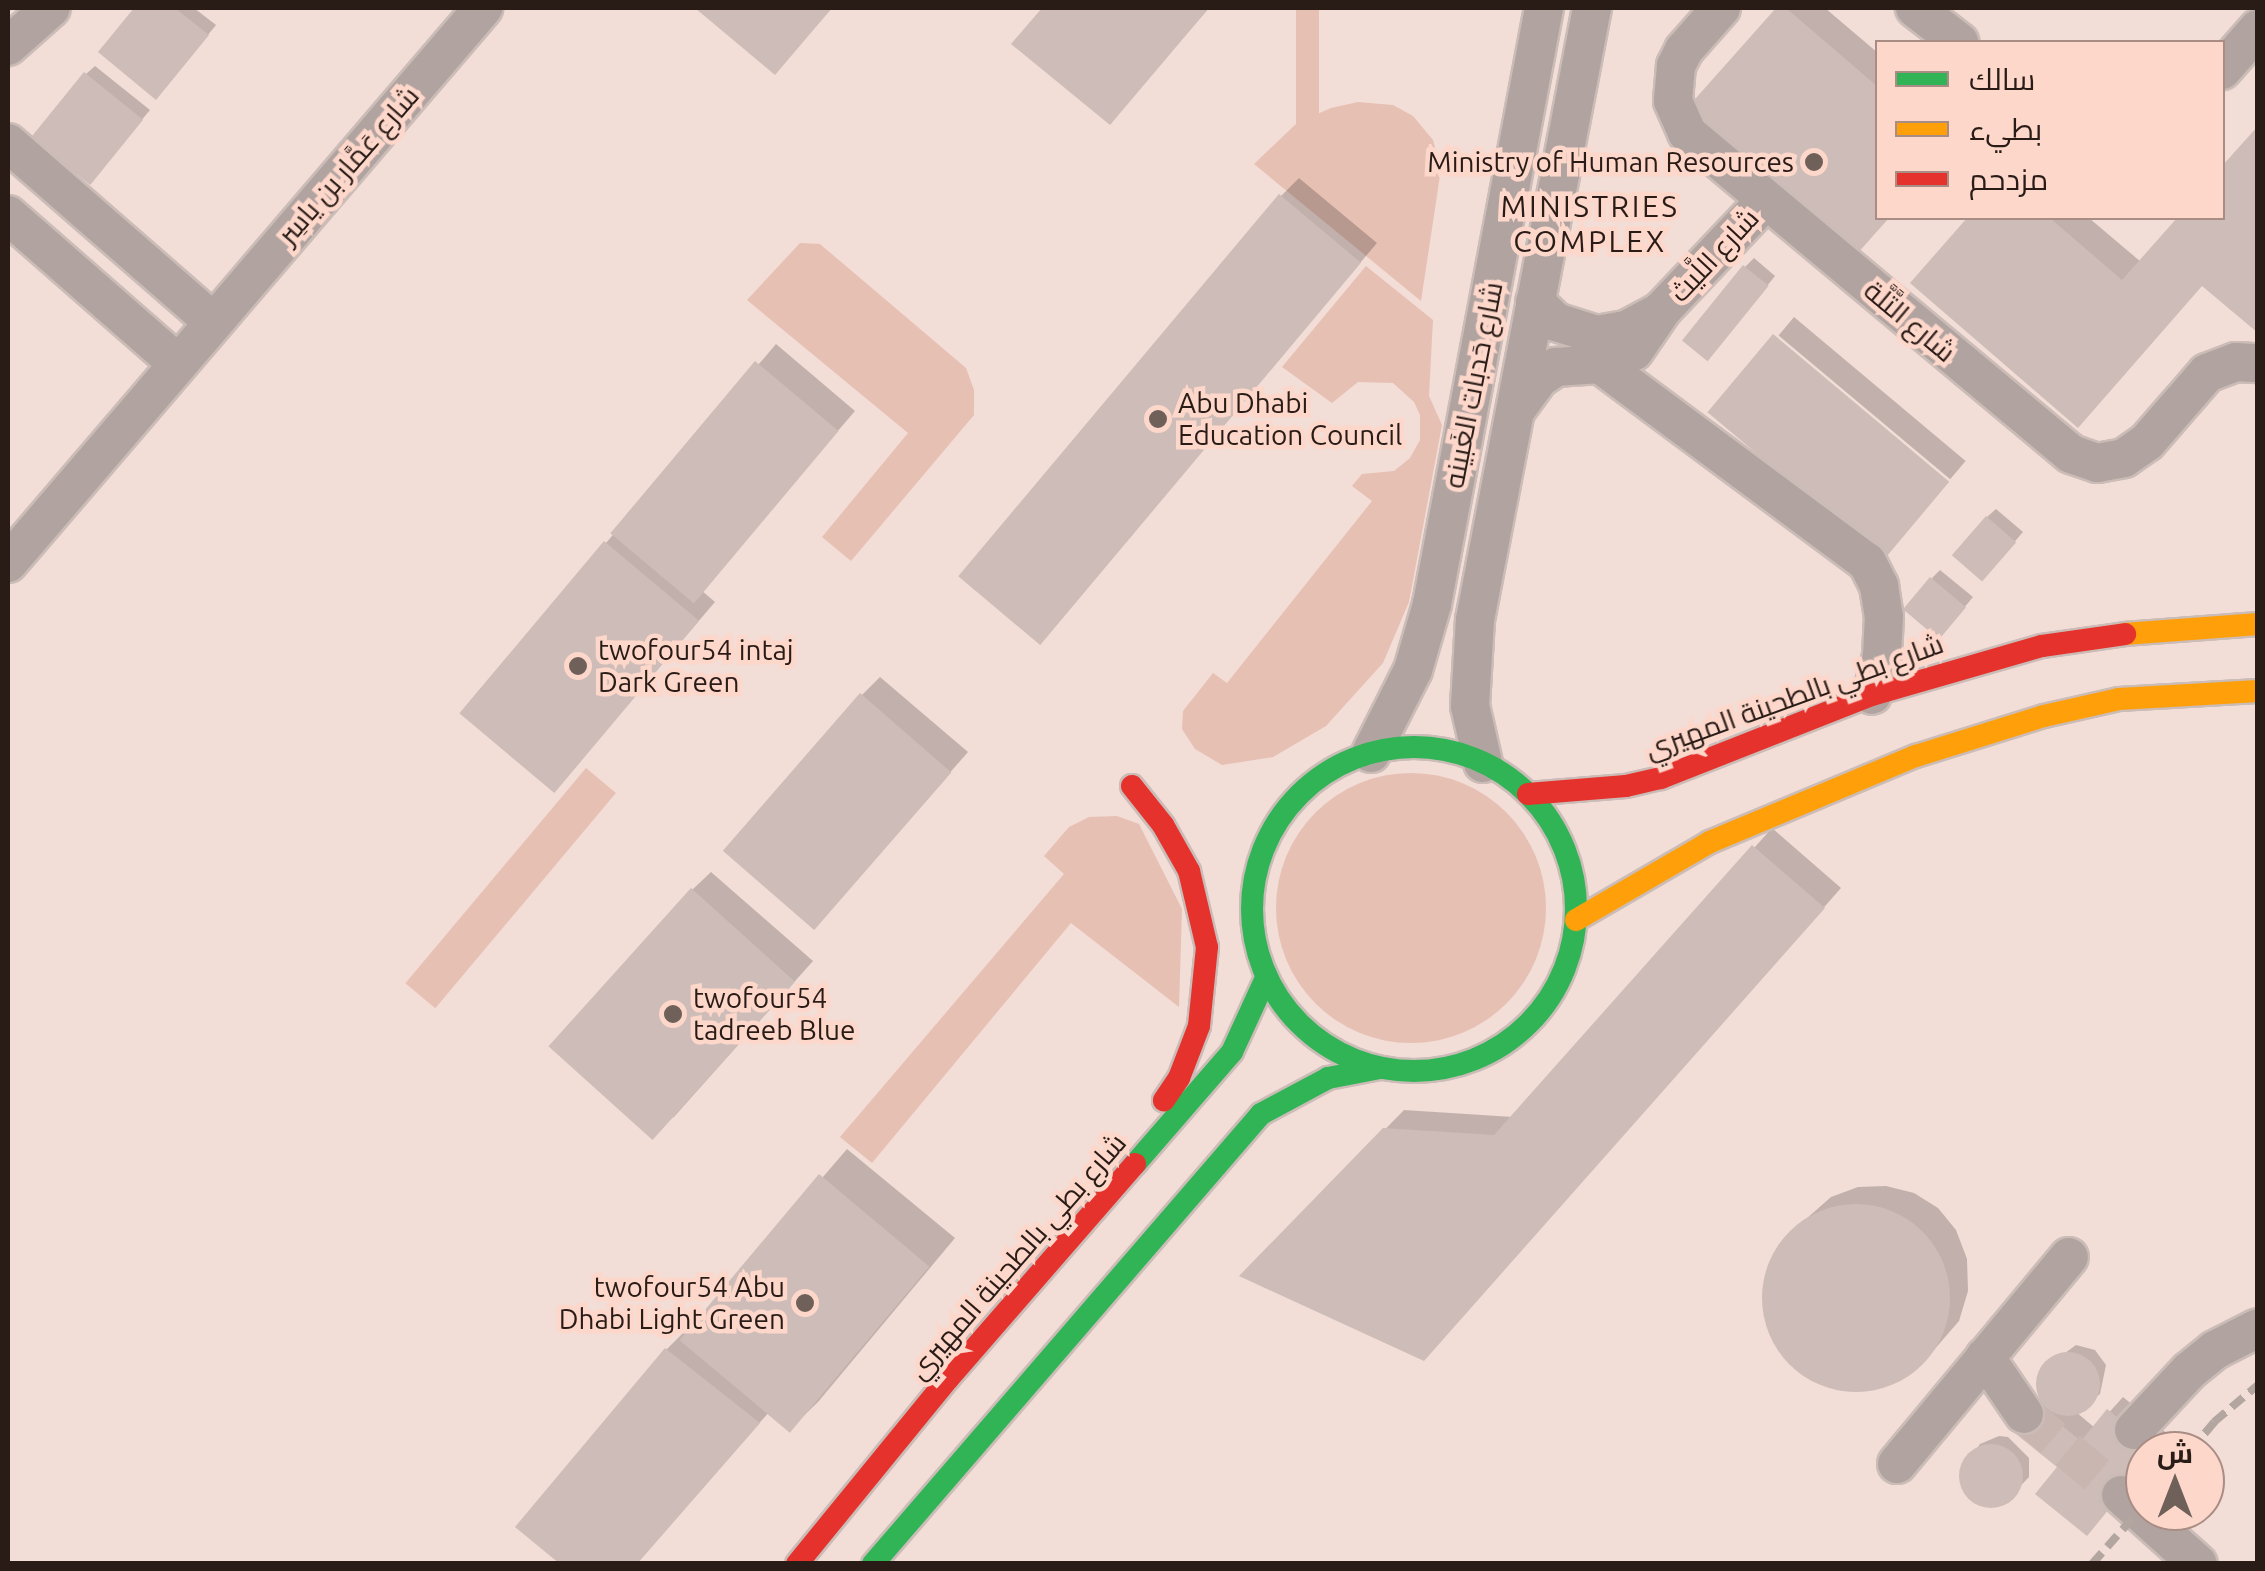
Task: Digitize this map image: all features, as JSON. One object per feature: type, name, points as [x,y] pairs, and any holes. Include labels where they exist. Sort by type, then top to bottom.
[{"type":"street","points":[[8,46],[51,8]]},
{"type":"street","name":"شارع عَمَّار بن ياسِر","points":[[8,563],[484,8]]},
{"type":"street","name":"شارع حَدبات الغَبينه","points":[[1371,753],[1401,699],[1423,641],[1544,8]]},
{"type":"street","name":"شارع حَدبات الغَبينه","points":[[1482,762],[1468,678],[1592,8]]},
{"type":"street","name":"شارع التَّلَّة","points":[[1721,8],[1684,50],[1676,66],[1674,101],[1687,133],[2060,445],[2083,460],[2111,462],[2137,452],[2207,373],[2236,362],[2258,364]]},
{"type":"street","points":[[1914,8],[1956,40]]},
{"type":"street","points":[[2225,67],[2258,29]]},
{"type":"street","points":[[8,143],[213,322]]},
{"type":"street","points":[[8,200],[24,179],[44,178]]},
{"type":"street","name":"شارع اللَّيث","points":[[1515,412],[1546,372],[1566,364],[1600,364],[1634,351],[1662,310],[1765,200]]},
{"type":"street","points":[[8,215],[178,364]]},
{"type":"street","name":"شارع اللَّيث","points":[[1536,302],[1556,322],[1598,335],[1626,330],[1662,310]]},
{"type":"street","points":[[1600,364],[1835,534],[1867,562],[1879,586],[1884,616],[1882,656],[1872,695]]},
{"type":"street","name":"شارع بطي بالطحينة المهيري","points":[[1528,794],[1626,786],[1662,778],[1872,695],[2042,646],[2140,632],[2258,624]]},
{"type":"street","points":[[1576,920],[1710,842],[1916,756],[2044,716],[2119,699],[2258,691]]},
{"type":"street","points":[[1428,748],[1482,762],[1528,794],[1560,839],[1570,865],[1576,920],[1563,974],[1550,998],[1512,1039],[1488,1054],[1449,1067],[1408,1072],[1344,1056],[1294,1020],[1266,978],[1251,924],[1256,868],[1266,841],[1280,817],[1306,788],[1344,762],[1371,753],[1428,748]]},
{"type":"street","points":[[1099,1206],[1179,1078],[1199,1026],[1208,974],[1204,921],[1189,871],[1163,825],[1132,786]]},
{"type":"street","name":"شارع بطي بالطحينة المهيري","points":[[796,1564],[948,1379],[1232,1052],[1266,978]]},
{"type":"street","points":[[873,1564],[1261,1114],[1328,1078],[1380,1068]]},
{"type":"street","points":[[1896,1464],[2069,1257]]},
{"type":"street","points":[[2134,1430],[2189,1371],[2216,1350],[2258,1328]]},
{"type":"street","points":[[1984,1357],[2024,1414]]},
{"type":"street","points":[[2121,1495],[2198,1564]]},
{"type":"shaded area","points":[[1296,8],[1319,8],[1319,165],[1296,165]]},
{"type":"shaded area","points":[[1358,102],[1393,105],[1413,116],[1433,140],[1441,169],[1421,301],[1254,164],[1297,123],[1331,108]]},
{"type":"shaded area","points":[[800,243],[820,244],[966,368],[974,390],[974,415],[851,561],[822,537],[908,433],[747,300]]},
{"type":"shaded area","points":[[1366,266],[1433,320],[1429,396],[1442,425],[1409,602],[1383,663],[1326,726],[1273,757],[1222,765],[1195,749],[1182,729],[1183,711],[1213,673],[1227,683],[1372,501],[1352,486],[1362,474],[1394,471],[1410,458],[1420,440],[1420,415],[1414,402],[1393,383],[1358,382],[1332,403],[1282,367]]},
{"type":"shaded area","points":[[586,768],[616,793],[435,1008],[405,983]]},
{"type":"shaded area","points":[[1411,773],[1463,783],[1506,813],[1536,856],[1546,908],[1536,960],[1506,1003],[1463,1033],[1411,1043],[1359,1033],[1316,1003],[1286,960],[1276,908],[1286,856],[1316,813],[1359,783]]},
{"type":"shaded area","points":[[1117,816],[1139,824],[1182,909],[1179,1007],[1071,923],[872,1163],[840,1137],[1064,874],[1044,856],[1069,827],[1089,817]]},
{"type":"building","points":[[134,8],[175,8],[209,35],[156,100],[98,52]]},
{"type":"building","points":[[695,8],[832,8],[775,75]]},
{"type":"building","points":[[1042,8],[1209,8],[1110,125],[1011,44]]},
{"type":"building","name":"Ministry of Human Resources","points":[[1776,8],[1786,8],[1875,84],[1875,220],[1887,220],[1856,255],[1688,107]]},
{"type":"building","points":[[84,72],[143,120],[90,185],[31,137]]},
{"type":"building","points":[[2258,126],[2258,333],[2202,286],[2078,428],[1910,283],[1965,220],[2052,220],[2122,280],[2175,220],[2225,220],[2225,163]]},
{"type":"building","name":"Abu Dhabi Education Council","points":[[1279,194],[1361,263],[1040,645],[958,576]]},
{"type":"building","points":[[1743,265],[1769,286],[1708,361],[1682,340]]},
{"type":"building","points":[[1773,334],[1949,482],[1884,560],[1707,412]]},
{"type":"building","points":[[755,361],[838,431],[694,603],[610,533]]},
{"type":"building","points":[[1986,516],[2016,542],[1982,581],[1952,555]]},
{"type":"building","name":"twofour54 intaj Dark Green","points":[[604,541],[699,621],[554,793],[459,713]]},
{"type":"building","points":[[1930,577],[1966,607],[1939,639],[1903,609]]},
{"type":"building","points":[[860,693],[951,772],[814,930],[723,851]]},
{"type":"building","points":[[1752,845],[1825,908],[1424,1361],[1239,1276],[1383,1128],[1494,1135]]},
{"type":"building","name":"twofour54 tadreeb Blue","points":[[691,888],[795,982],[653,1140],[548,1046]]},
{"type":"building","name":"twofour54 Abu Dhabi Light Green","points":[[819,1174],[929,1267],[790,1433],[680,1340]]},
{"type":"building","points":[[1856,1204],[1892,1211],[1923,1231],[1943,1262],[1950,1298],[1943,1334],[1923,1365],[1892,1385],[1856,1392],[1820,1385],[1789,1365],[1769,1334],[1762,1298],[1769,1262],[1789,1231],[1820,1211]]},
{"type":"building","points":[[665,1348],[760,1423],[637,1564],[560,1564],[515,1527]]},
{"type":"building","points":[[2068,1352],[2091,1361],[2100,1384],[2091,1407],[2068,1416],[2045,1407],[2036,1384],[2045,1361]]},
{"type":"building","points":[[2033,1402],[2081,1441],[2107,1409],[2134,1431],[2125,1431],[2125,1489],[2087,1536],[2035,1494],[2057,1467],[2011,1430]]},
{"type":"building","points":[[1991,1444],[2014,1453],[2023,1476],[2014,1499],[1991,1508],[1968,1499],[1959,1476],[1968,1453]]},
{"type":"tunnel","points":[[2024,1414],[2121,1495]]},
{"type":"railway","points":[[2207,1431],[2258,1385]]},
{"type":"railway","points":[[2092,1564],[2125,1527]]},
{"type":"traffic: fast","points":[[1414,747],[1446,750],[1476,759],[1529,794],[1564,847],[1573,877],[1576,909],[1573,941],[1564,971],[1529,1024],[1476,1059],[1446,1068],[1414,1071],[1382,1068],[1352,1059],[1299,1024],[1264,971],[1255,941],[1252,909],[1255,877],[1264,847],[1299,794],[1352,759],[1382,750],[1414,747]]},
{"type":"traffic: fast","points":[[1135,1164],[1232,1052],[1266,978]]},
{"type":"traffic: fast","points":[[873,1564],[1261,1114],[1328,1078],[1380,1068]]},
{"type":"traffic: slow","points":[[2125,634],[2258,624]]},
{"type":"traffic: slow","points":[[1576,920],[1710,842],[1916,756],[2044,716],[2119,699],[2258,691]]},
{"type":"traffic: jam","points":[[1528,794],[1626,786],[1661,778],[1872,695],[2042,646],[2125,634]]},
{"type":"traffic: jam","points":[[1132,786],[1163,825],[1189,871],[1207,947],[1199,1026],[1179,1078],[1164,1100]]},
{"type":"traffic: jam","points":[[797,1564],[948,1379],[1135,1164]]},
{"type":"place","name":"Ministry of Human Resources","points":[[1814,162]]},
{"type":"place","name":"Abu Dhabi Education Council","points":[[1158,419]]},
{"type":"place","name":"twofour54 intaj Dark Green","points":[[578,666]]},
{"type":"place","name":"twofour54 tadreeb Blue","points":[[673,1014]]},
{"type":"place","name":"twofour54 Abu Dhabi Light Green","points":[[805,1303]]},
{"type":"district","name":"MINISTRIES COMPLEX","points":[[1590,223]]}]
